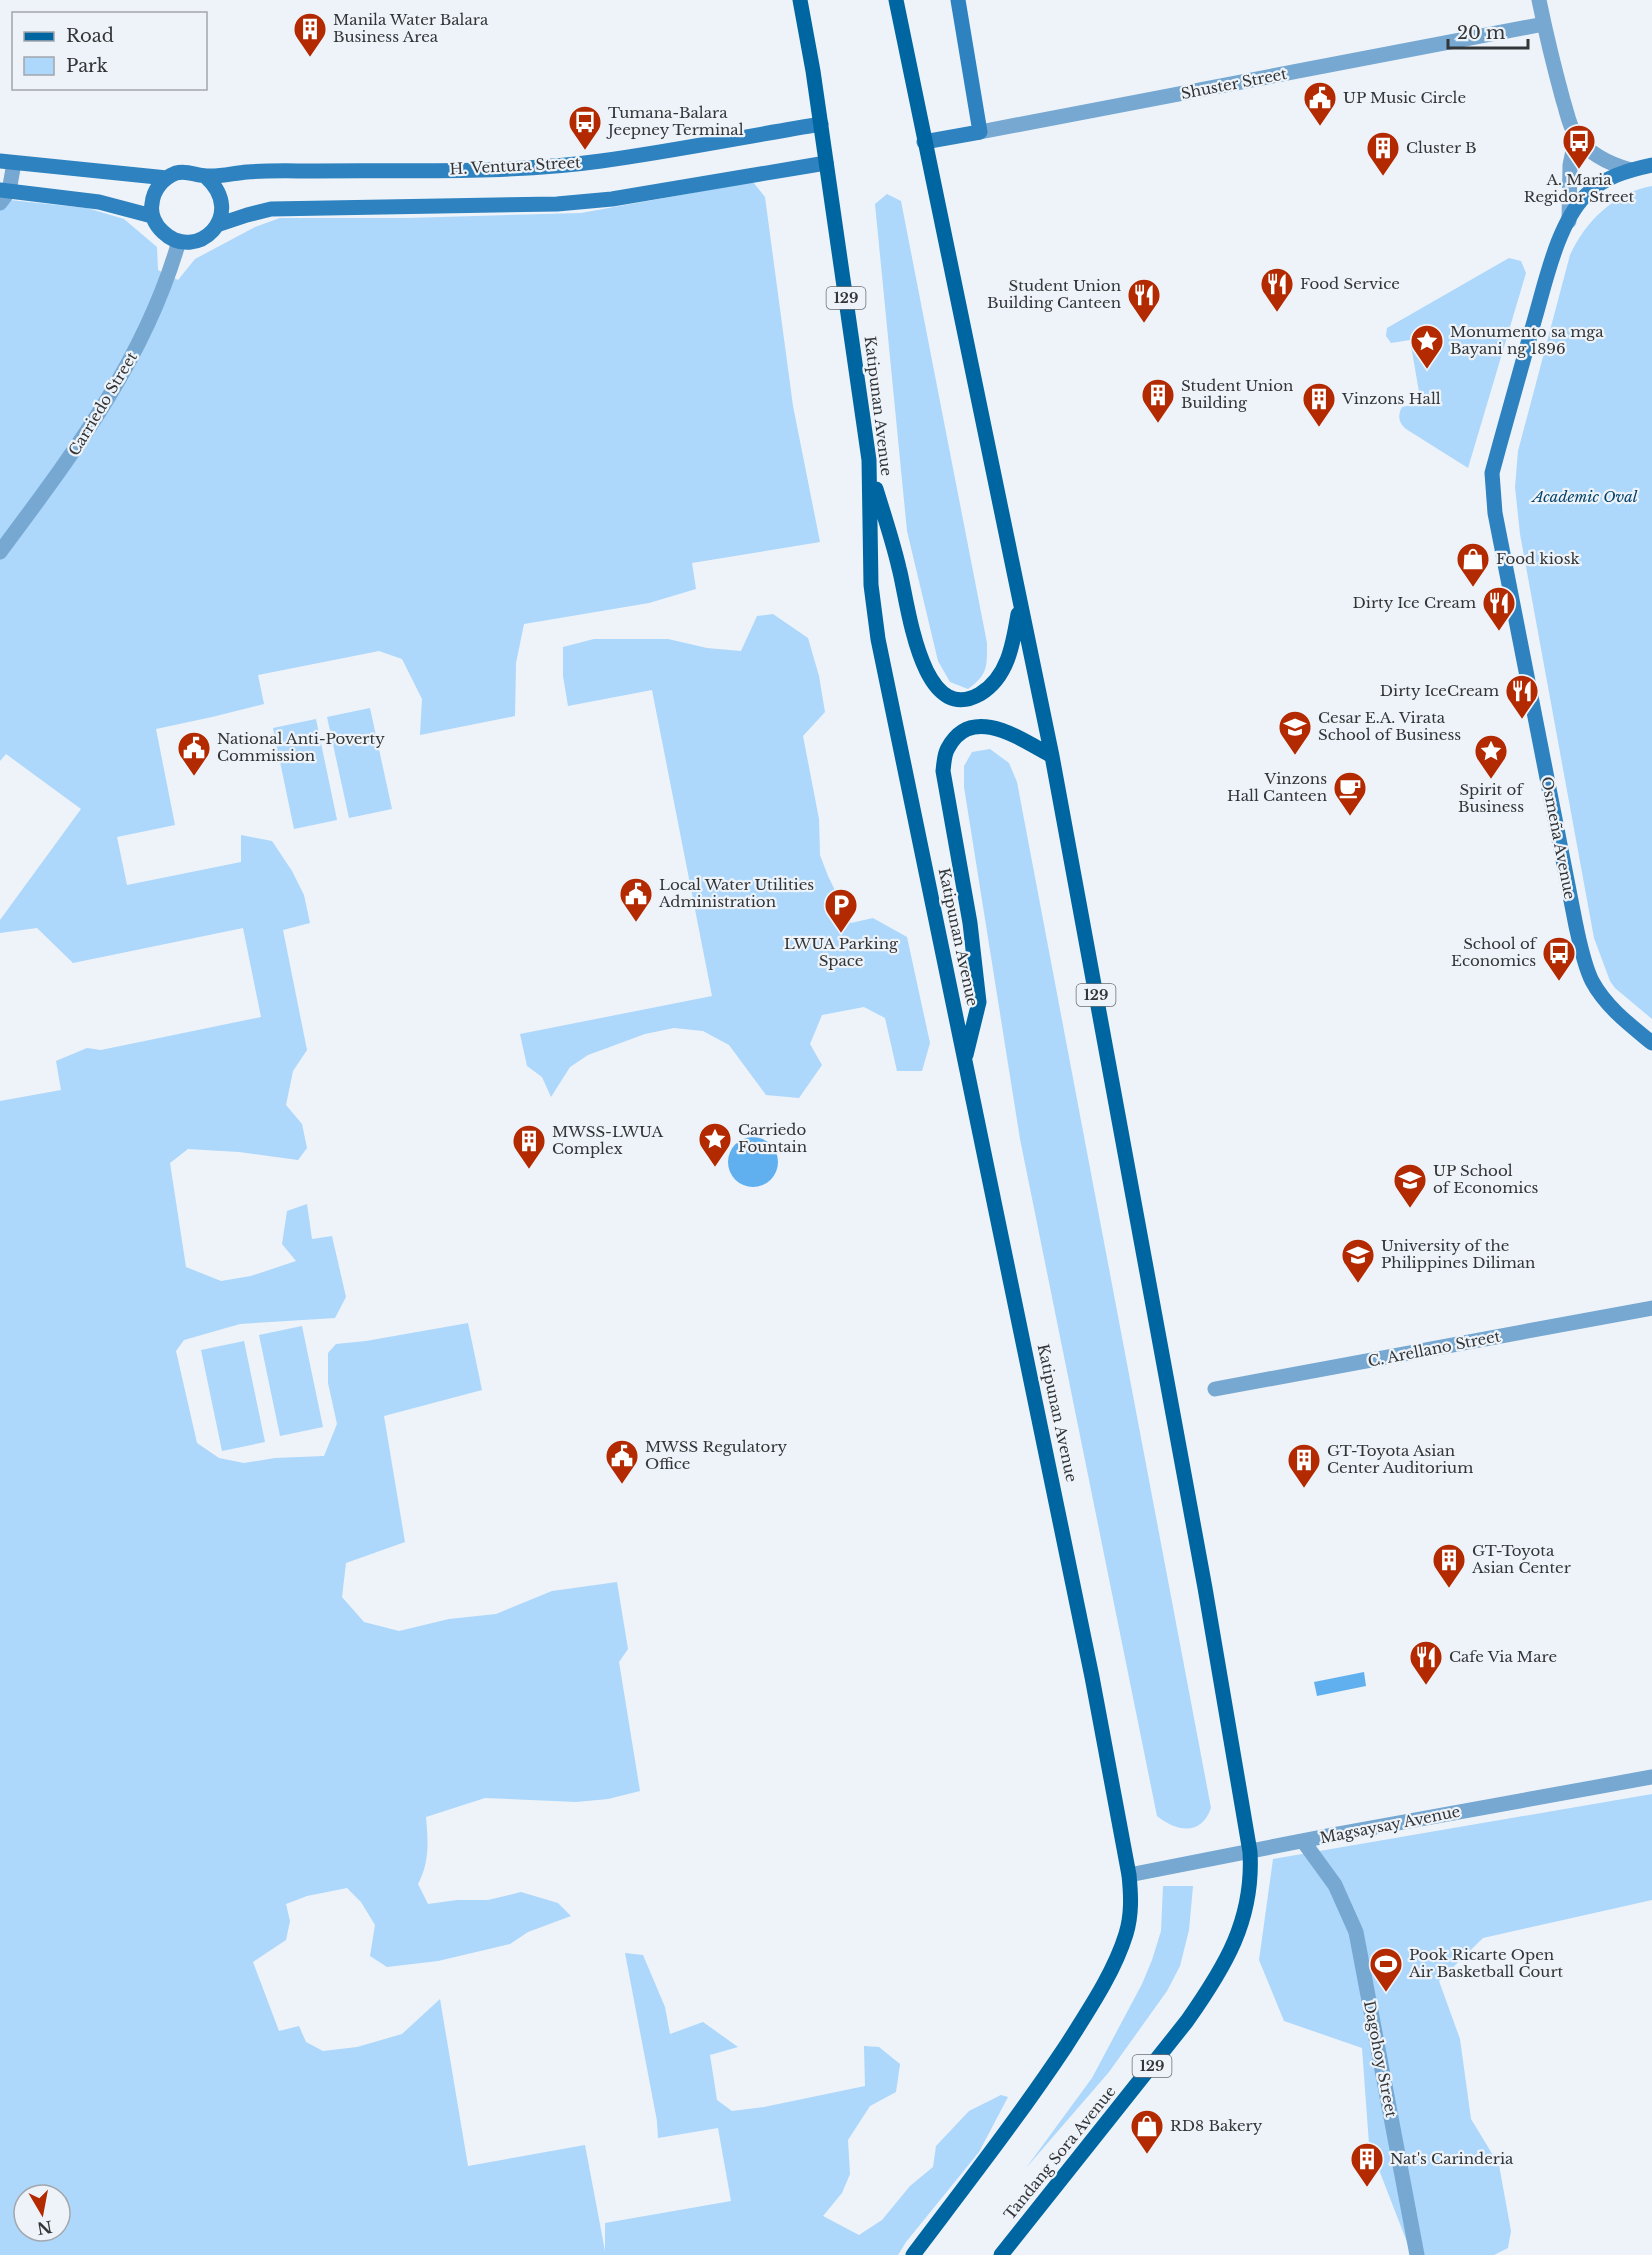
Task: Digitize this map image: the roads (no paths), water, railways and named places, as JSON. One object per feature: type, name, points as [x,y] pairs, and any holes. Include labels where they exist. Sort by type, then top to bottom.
[{"type":"main road","name":"Katipunan Avenue","points":[[800,0],[813,71],[871,472],[871,585],[878,639],[1092,1677],[1129,1875]]},
{"type":"main road","name":"129","points":[[896,0],[1052,756],[1203,1576],[1250,1852]]},
{"type":"main road","points":[[871,472],[899,567],[915,642],[924,668],[940,691],[952,698],[964,699],[975,697],[996,681],[1006,666],[1014,637],[1019,604]]},
{"type":"main road","points":[[965,1060],[979,1002],[970,923],[943,771],[947,749],[956,737],[968,729],[988,726],[1008,732],[1052,756]]},
{"type":"main road","name":"Tandang Sora Avenue","points":[[1001,2255],[1188,2021],[1215,1981],[1234,1946],[1244,1917],[1252,1877],[1250,1852]]},
{"type":"main road","name":"129","points":[[913,2255],[1033,2095],[1095,1998],[1119,1954],[1127,1932],[1131,1913],[1129,1875]]},
{"type":"street","points":[[958,0],[980,132]]},
{"type":"street","points":[[1539,0],[1563,98],[1576,135],[1594,154],[1605,161],[1630,170]]},
{"type":"street","name":"Shuster Street","points":[[924,142],[1544,24]]},
{"type":"street","name":"H. Ventura Street","points":[[206,177],[248,172],[492,170],[574,164],[820,124]]},
{"type":"street","points":[[1569,221],[1570,165],[1576,135]]},
{"type":"street","points":[[152,216],[99,202],[3,195],[7,162],[167,178],[186,172],[206,177],[220,193],[221,215],[217,225]]},
{"type":"street","points":[[167,178],[154,194],[151,205],[152,216],[162,232],[178,241],[190,242],[201,239],[217,225],[247,214],[271,210],[557,204],[612,199],[826,163]]},
{"type":"street","name":"Osmeña Avenue","points":[[1652,165],[1614,176],[1591,190],[1560,236],[1492,473],[1494,513],[1576,926],[1587,969],[1600,993],[1618,1014],[1652,1043]]},
{"type":"street","name":"Carriedo Street","points":[[0,552],[70,457],[133,356],[168,277],[178,241]]},
{"type":"street","name":"C. Arellano Street","points":[[1215,1389],[1652,1308]]},
{"type":"street","name":"Magsaysay Avenue","points":[[1129,1875],[1652,1777]]},
{"type":"street","name":"Dagohoy Street","points":[[1302,1841],[1335,1886],[1356,1932],[1417,2255]]},
{"type":"water","name":"Carriedo Fountain","points":[[753,1137],[771,1144],[778,1162],[771,1180],[753,1187],[735,1180],[728,1162],[735,1144]]},
{"type":"water","points":[[1364,1672],[1366,1686],[1317,1696],[1314,1682]]},
{"type":"place","name":"Manila Water Balara Business Area","points":[[310,58]]},
{"type":"place","name":"UP Music Circle","points":[[1320,127]]},
{"type":"place","name":"Tumana-Balara Jeepney Terminal","points":[[585,151]]},
{"type":"place","name":"A. Maria Regidor Street","points":[[1579,170]]},
{"type":"place","name":"Cluster B","points":[[1383,177]]},
{"type":"place","name":"Food Service","points":[[1277,313]]},
{"type":"place","name":"Student Union Building Canteen","points":[[1144,324]]},
{"type":"place","name":"Monumento sa mga Bayani ng 1896","points":[[1427,370]]},
{"type":"place","name":"Student Union Building","points":[[1158,424]]},
{"type":"place","name":"Vinzons Hall","points":[[1319,428]]},
{"type":"place","name":"Food kiosk","points":[[1473,588]]},
{"type":"place","name":"Dirty Ice Cream","points":[[1499,632]]},
{"type":"place","name":"Dirty IceCream","points":[[1522,720]]},
{"type":"place","name":"Cesar E.A. Virata School of Business","points":[[1295,756]]},
{"type":"place","name":"National Anti-Poverty Commission","points":[[194,777]]},
{"type":"place","name":"Spirit of Business","points":[[1491,780]]},
{"type":"place","name":"Vinzons Hall Canteen","points":[[1350,817]]},
{"type":"place","name":"Local Water Utilities Administration","points":[[636,923]]},
{"type":"place","name":"LWUA Parking Space","points":[[841,934]]},
{"type":"place","name":"School of Economics","points":[[1559,982]]},
{"type":"place","name":"Carriedo Fountain","points":[[715,1168]]},
{"type":"place","name":"MWSS-LWUA Complex","points":[[529,1170]]},
{"type":"place","name":"UP School of Economics","points":[[1410,1209]]},
{"type":"place","name":"University of the Philippines Diliman","points":[[1358,1284]]},
{"type":"place","name":"MWSS Regulatory Office","points":[[622,1485]]},
{"type":"place","name":"GT-Toyota Asian Center Auditorium","points":[[1304,1489]]},
{"type":"place","name":"GT-Toyota Asian Center","points":[[1449,1589]]},
{"type":"place","name":"Cafe Via Mare","points":[[1426,1686]]},
{"type":"place","name":"Pook Ricarte Open Air Basketball Court","points":[[1386,1993]]},
{"type":"place","name":"RD8 Bakery","points":[[1147,2155]]},
{"type":"place","name":"Nat's Carinderia","points":[[1367,2188]]},
{"type":"park label","name":"Academic Oval","points":[[1585,497]]}]
